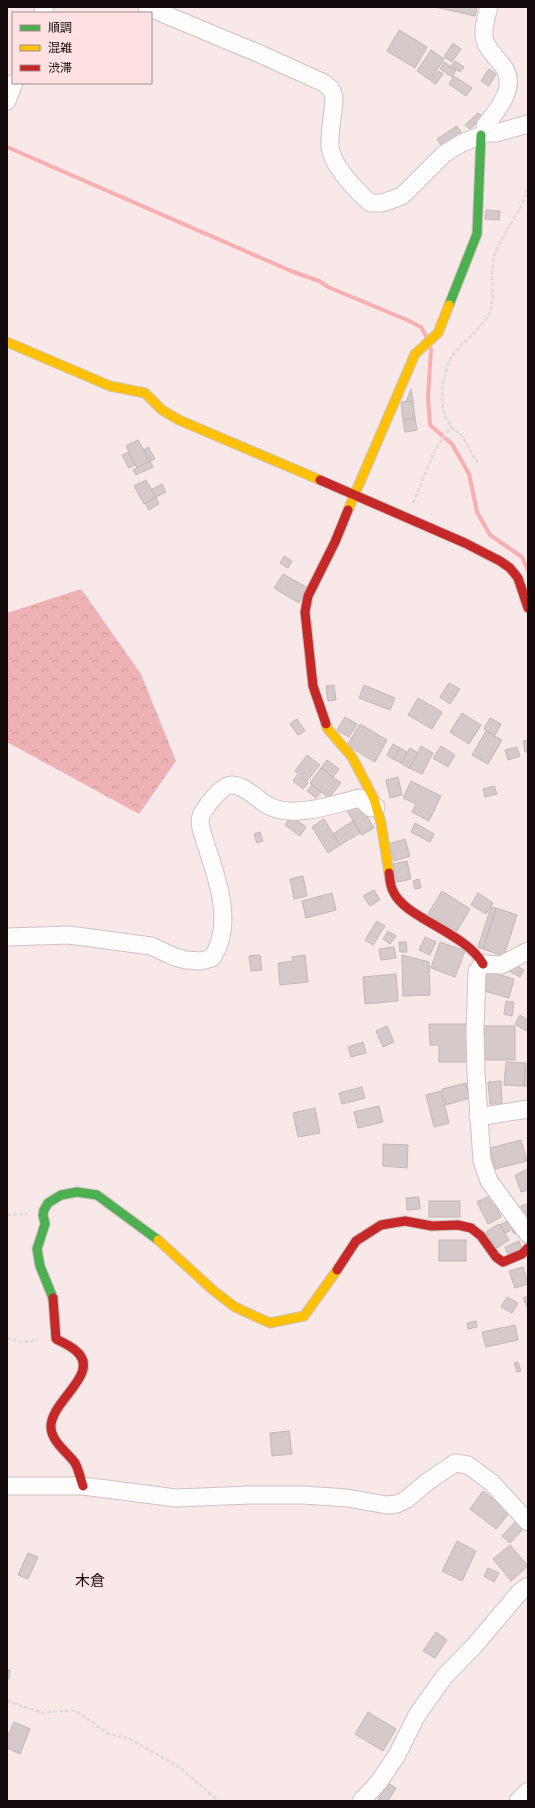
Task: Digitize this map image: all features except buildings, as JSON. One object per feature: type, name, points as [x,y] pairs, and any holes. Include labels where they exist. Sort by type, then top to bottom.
[{"type":"street","points":[[147,7],[324,82],[331,89],[334,97],[330,149],[336,163],[345,176],[370,203],[382,203],[402,196],[444,154],[462,143],[484,134],[496,133],[528,124]]},
{"type":"street","points":[[483,964],[478,955],[464,943],[413,912],[393,892],[381,823],[376,807],[365,780],[352,757],[327,728],[321,714],[313,686],[305,612],[308,596],[335,542],[415,354],[438,333],[477,234],[485,126],[499,108],[508,92],[508,78],[504,67],[485,41],[484,33],[489,7]]},
{"type":"street","points":[[7,101],[14,84]]},
{"type":"street","points":[[7,342],[110,386],[145,393],[162,410],[179,420],[356,494],[484,553],[505,565],[516,574],[523,587],[528,608]]},
{"type":"street","points":[[7,937],[69,935],[151,946],[175,958],[186,960],[201,961],[212,958],[219,947],[222,935],[222,900],[217,878],[201,830],[200,816],[210,801],[223,789],[231,785],[241,787],[270,807],[282,811],[304,811],[360,798],[371,808],[376,807]]},
{"type":"street","points":[[483,964],[501,964],[528,951]]},
{"type":"street","points":[[483,964],[478,971],[476,1017],[478,1116],[482,1161],[489,1181],[528,1234]]},
{"type":"street","points":[[478,1116],[528,1110]]},
{"type":"street","points":[[83,1486],[77,1468],[58,1443],[51,1428],[53,1413],[80,1379],[84,1370],[83,1361],[79,1353],[68,1344],[56,1339],[53,1297],[40,1266],[37,1249],[45,1224],[43,1215],[44,1210],[48,1203],[61,1195],[77,1192],[97,1195],[151,1233],[214,1291],[235,1307],[270,1324],[304,1316],[332,1279],[356,1241],[381,1225],[405,1221],[432,1226],[458,1225],[471,1228],[481,1236],[496,1257],[504,1262],[522,1254],[528,1248]]},
{"type":"street","points":[[7,1486],[83,1486],[176,1498],[250,1495],[347,1498],[387,1505],[397,1504],[407,1499],[426,1482],[455,1463],[468,1464],[492,1483],[528,1522]]},
{"type":"street","points":[[361,1801],[378,1783],[397,1755],[417,1715],[444,1677],[475,1645],[519,1593],[528,1586]]},
{"type":"street","points":[[518,1801],[528,1791]]},
{"type":"path","points":[[478,463],[458,431],[451,427],[446,417],[442,398],[443,380],[447,366],[454,354],[481,325],[490,312],[492,299],[491,269],[495,255],[522,205],[528,186]]},
{"type":"path","points":[[408,518],[436,448],[451,427]]},
{"type":"path","points":[[7,1338],[22,1342],[56,1339]]},
{"type":"path","points":[[7,1701],[44,1713],[76,1711],[109,1734],[130,1739],[181,1768],[218,1801]]},
{"type":"green space","points":[[81,589],[141,674],[176,761],[139,814],[7,742],[7,613]]},
{"type":"waterway","points":[[7,147],[407,320],[421,327],[426,336]]},
{"type":"waterway","points":[[431,349],[428,397],[430,425],[452,444],[469,474],[477,512],[490,535],[522,557],[528,570]]},
{"type":"traffic: fast","points":[[449,305],[477,234],[481,135]]},
{"type":"traffic: fast","points":[[53,1298],[40,1266],[37,1249],[45,1224],[43,1215],[44,1210],[48,1203],[61,1195],[77,1192],[97,1195],[158,1240]]},
{"type":"traffic: slow","points":[[348,510],[415,354],[438,333],[449,305]]},
{"type":"traffic: slow","points":[[7,342],[110,386],[145,393],[162,410],[179,420],[320,480]]},
{"type":"traffic: slow","points":[[326,724],[327,728],[352,757],[374,799],[381,823],[389,873]]},
{"type":"traffic: slow","points":[[158,1240],[214,1291],[235,1307],[270,1323],[304,1316],[337,1270]]},
{"type":"traffic: jam","points":[[320,480],[465,543],[500,561],[510,568],[518,578],[528,608]]},
{"type":"traffic: jam","points":[[326,724],[313,686],[305,612],[308,596],[335,542],[348,510]]},
{"type":"traffic: jam","points":[[389,873],[392,889],[399,901],[422,918],[463,943],[483,964]]},
{"type":"traffic: jam","points":[[337,1270],[356,1241],[381,1225],[405,1221],[432,1226],[458,1225],[471,1228],[481,1236],[496,1257],[503,1262],[522,1254],[528,1248]]},
{"type":"traffic: jam","points":[[53,1298],[56,1339],[75,1350],[82,1359],[83,1368],[80,1378],[58,1408],[53,1418],[51,1428],[54,1438],[75,1463],[83,1486]]},
{"type":"district","name":"木倉","points":[[90,1580]]}]
